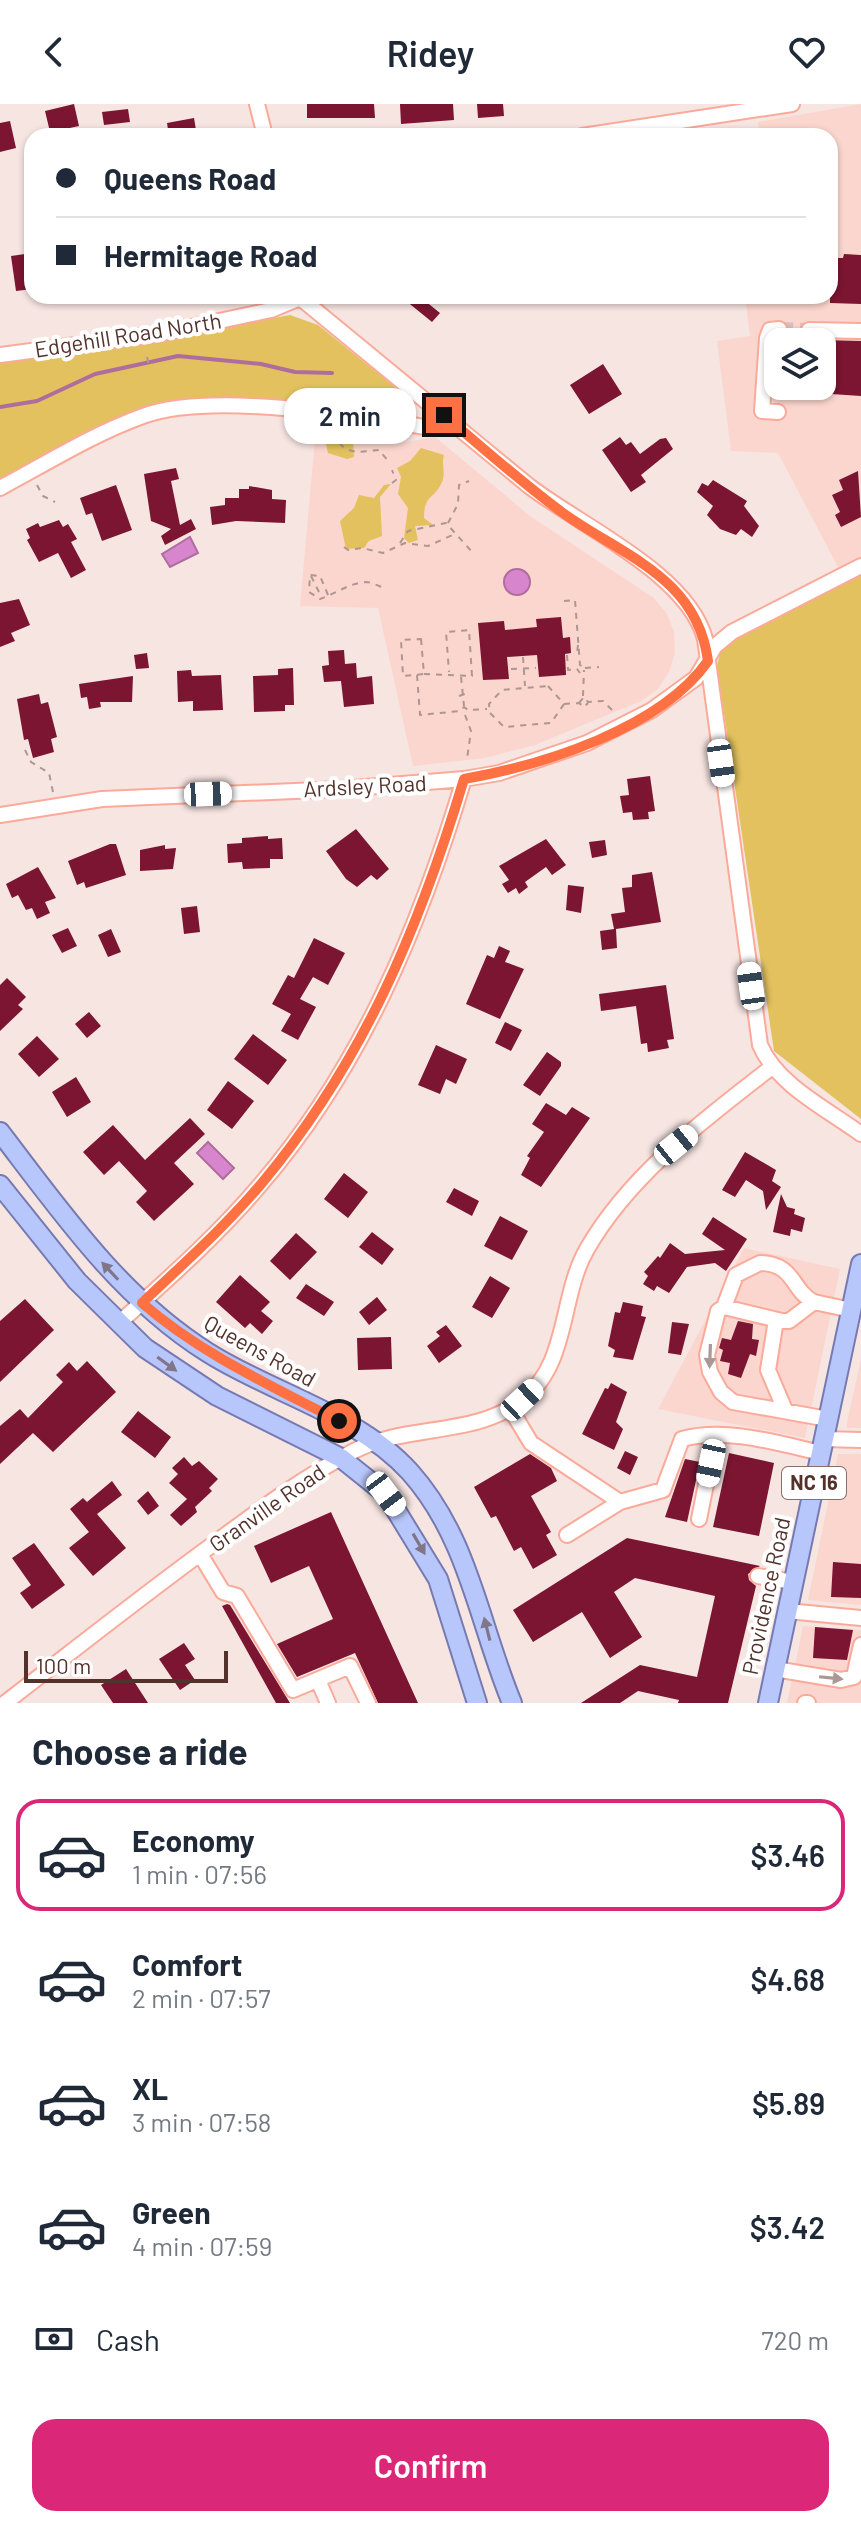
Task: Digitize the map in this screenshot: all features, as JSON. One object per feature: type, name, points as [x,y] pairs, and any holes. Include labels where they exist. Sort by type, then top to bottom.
[{"type":"main road","name":"Queens Road","points":[[0,1132],[78,1234],[142,1303],[218,1359],[374,1442],[412,1474],[449,1531],[473,1582],[499,1672],[512,1703]]},
{"type":"main road","points":[[0,1185],[65,1268],[118,1324],[186,1378],[341,1458],[386,1494],[422,1550],[443,1592],[477,1703]]},
{"type":"main road","name":"Providence Road","points":[[768,1703],[828,1419],[852,1343],[851,1310],[861,1264]]},
{"type":"main road","points":[[469,1684],[499,1672]]},
{"type":"street","points":[[257,104],[263,128]]},
{"type":"street","points":[[634,128],[792,104]]},
{"type":"street","name":"Edgehill Road North","points":[[0,355],[158,334],[271,310],[284,304]]},
{"type":"street","points":[[308,304],[566,515],[665,579],[702,627],[760,1045],[772,1067],[861,1134]]},
{"type":"street","points":[[836,331],[861,331]]},
{"type":"street","points":[[764,382],[762,411],[778,412]]},
{"type":"street","points":[[0,488],[144,415],[172,410],[222,407],[312,411],[425,427],[441,413]]},
{"type":"street","name":"Ardsley Road","points":[[0,815],[110,799],[464,779],[526,766],[593,740],[675,696],[708,661],[715,646],[732,632],[861,566]]},
{"type":"street","points":[[118,1324],[216,1234],[259,1186],[334,1083],[399,966],[432,879],[464,779]]},
{"type":"street","name":"Granville Road","points":[[5,1703],[286,1490],[374,1442],[473,1422],[510,1408],[537,1386],[554,1360],[571,1289],[586,1250],[600,1227],[676,1145],[772,1067]]},
{"type":"street","points":[[828,1419],[733,1402],[721,1392],[710,1372],[707,1355],[718,1311],[724,1307],[736,1275],[760,1263],[787,1271],[808,1299],[851,1310]]},
{"type":"street","points":[[724,1307],[789,1321],[814,1302]]},
{"type":"street","points":[[776,1320],[768,1370],[785,1410]]},
{"type":"street","points":[[510,1408],[531,1443],[620,1502]]},
{"type":"street","points":[[699,1519],[716,1435]]},
{"type":"street","points":[[567,1535],[620,1502],[663,1490],[682,1439],[716,1435],[822,1446],[861,1440]]},
{"type":"street","points":[[200,1554],[223,1592],[237,1596],[293,1690],[350,1666],[368,1703]]},
{"type":"street","points":[[758,1576],[793,1582]]},
{"type":"street","points":[[787,1611],[861,1618]]},
{"type":"street","points":[[775,1669],[841,1680],[854,1677],[861,1645]]},
{"type":"street","points":[[318,1680],[328,1703]]},
{"type":"path","points":[[147,357],[149,366]]},
{"type":"path","points":[[340,431],[339,442],[343,448],[361,452],[379,450],[389,462]]},
{"type":"path","points":[[392,470],[396,480],[392,483]]},
{"type":"path","points":[[33,477],[43,496],[55,502]]},
{"type":"path","points":[[448,524],[458,504],[459,485],[469,481]]},
{"type":"path","points":[[448,524],[474,554]]},
{"type":"path","points":[[400,544],[405,532],[448,524]]},
{"type":"path","points":[[344,547],[381,553],[400,544],[428,546],[457,533]]},
{"type":"path","points":[[311,575],[320,576],[328,595]]},
{"type":"path","points":[[311,575],[319,592]]},
{"type":"path","points":[[311,575],[308,585],[314,597]]},
{"type":"path","points":[[314,597],[365,582],[386,588]]},
{"type":"path","points":[[314,597],[324,589]]},
{"type":"path","points":[[564,601],[575,600],[577,653],[580,653],[577,669],[568,670],[567,655]]},
{"type":"path","points":[[469,630],[472,676],[449,678],[449,672],[446,632],[469,630]]},
{"type":"path","points":[[424,674],[421,639],[401,640],[403,676],[449,672]]},
{"type":"path","points":[[523,657],[525,688]]},
{"type":"path","points":[[580,665],[584,668],[599,667]]},
{"type":"path","points":[[511,669],[536,668]]},
{"type":"path","points":[[579,703],[583,698],[581,673],[584,668]]},
{"type":"path","points":[[577,669],[581,673]]},
{"type":"path","points":[[417,675],[420,715],[460,711],[464,707]]},
{"type":"path","points":[[461,677],[464,707],[468,710],[488,709]]},
{"type":"path","points":[[488,709],[502,690],[548,686],[564,704]]},
{"type":"path","points":[[461,696],[470,692]]},
{"type":"path","points":[[583,698],[588,702],[603,701],[613,711]]},
{"type":"path","points":[[564,704],[579,703],[584,707],[588,702]]},
{"type":"path","points":[[488,709],[504,727],[551,723],[564,704]]},
{"type":"path","points":[[465,715],[468,710]]},
{"type":"path","points":[[460,711],[465,715],[471,731],[467,759]]},
{"type":"path","points":[[25,750],[31,762],[49,773],[54,796]]},
{"type":"shaded area","points":[[861,104],[861,558],[839,569],[778,453],[731,451],[717,341],[750,336],[746,304],[838,304],[838,128],[759,128],[758,122]]},
{"type":"shaded area","points":[[290,315],[318,325],[404,394],[406,411],[399,416],[176,404],[0,482],[0,361],[123,346]]},
{"type":"shaded area","points":[[316,428],[395,444],[435,437],[530,516],[654,598],[667,614],[674,632],[675,653],[669,672],[658,689],[641,701],[535,745],[485,758],[413,766],[378,608],[300,606]]},
{"type":"shaded area","points":[[332,440],[353,442],[354,457],[347,459],[328,453],[326,444]]},
{"type":"shaded area","points":[[421,448],[444,455],[444,475],[424,510],[424,518],[433,525],[415,526],[418,540],[409,543],[404,538],[408,508],[398,494],[401,477],[397,468],[410,461]]},
{"type":"shaded area","points":[[391,484],[380,497],[382,536],[369,541],[364,548],[346,549],[340,521],[354,508],[359,495],[374,498],[384,485]]},
{"type":"shaded area","points":[[190,537],[198,553],[170,567],[162,554]]},
{"type":"shaded area","points":[[517,569],[526,573],[530,582],[526,591],[517,595],[508,591],[504,582],[508,573]]},
{"type":"shaded area","points":[[861,569],[861,1119],[774,1051],[717,666],[722,645]]},
{"type":"shaded area","points":[[208,1142],[234,1168],[223,1179],[197,1153]]},
{"type":"shaded area","points":[[744,1248],[840,1269],[805,1438],[658,1409]]},
{"type":"shaded area","points":[[861,1358],[861,1428],[847,1428],[847,1423]]},
{"type":"shaded area","points":[[838,1454],[861,1454],[861,1605],[808,1600]]},
{"type":"shaded area","points":[[803,1626],[861,1630],[861,1703],[787,1703]]},
{"type":"building","points":[[74,104],[79,126],[49,128],[45,111]]},
{"type":"building","points":[[307,104],[374,104],[375,118],[307,118]]},
{"type":"building","points":[[400,104],[453,104],[454,120],[401,124]]},
{"type":"building","points":[[477,104],[503,104],[504,116],[478,118]]},
{"type":"building","points":[[128,109],[130,122],[104,125],[102,112]]},
{"type":"building","points":[[194,118],[196,128],[168,128],[167,123]]},
{"type":"building","points":[[10,121],[16,148],[0,152],[0,123]]},
{"type":"building","points":[[24,254],[24,290],[16,291],[11,256]]},
{"type":"building","points":[[844,254],[861,255],[861,304],[838,303],[838,258],[843,258]]},
{"type":"building","points":[[410,304],[429,304],[440,313],[432,322]]},
{"type":"building","points":[[836,340],[861,341],[861,396],[836,394]]},
{"type":"building","points":[[603,364],[622,394],[589,414],[570,385]]},
{"type":"building","points":[[620,437],[626,445],[631,442],[640,454],[666,438],[673,449],[641,475],[646,482],[631,492],[602,450]]},
{"type":"building","points":[[176,468],[179,479],[171,481],[180,525],[191,519],[196,529],[165,545],[161,536],[171,529],[151,521],[144,474]]},
{"type":"building","points":[[858,471],[861,517],[841,527],[835,515],[840,512],[832,495],[843,490],[839,480]]},
{"type":"building","points":[[713,480],[747,501],[744,506],[759,526],[752,537],[741,529],[736,535],[720,529],[707,515],[713,506],[697,492],[702,483],[708,486]]},
{"type":"building","points":[[116,485],[132,530],[102,541],[92,513],[86,515],[80,498]]},
{"type":"building","points":[[249,486],[272,490],[272,499],[286,500],[285,523],[236,521],[212,525],[210,507],[225,505],[225,498],[239,498],[239,489],[249,489]]},
{"type":"building","points":[[59,520],[63,527],[68,524],[77,539],[71,542],[86,570],[71,578],[58,553],[39,562],[27,540],[30,538],[26,529],[38,523],[40,527]]},
{"type":"building","points":[[19,599],[30,625],[11,633],[15,641],[0,647],[0,603]]},
{"type":"building","points":[[561,617],[563,638],[570,637],[571,653],[565,654],[566,675],[539,677],[537,655],[507,657],[509,679],[483,680],[478,623],[504,621],[505,630],[537,627],[536,619]]},
{"type":"building","points":[[344,650],[345,664],[356,663],[357,678],[372,676],[374,704],[344,707],[341,681],[324,682],[322,666],[329,665],[328,651]]},
{"type":"building","points":[[147,653],[149,668],[136,669],[134,655]]},
{"type":"building","points":[[293,668],[294,705],[285,705],[285,711],[254,712],[253,676],[278,675],[278,669]]},
{"type":"building","points":[[191,670],[192,676],[221,675],[223,710],[193,711],[193,701],[178,702],[177,671]]},
{"type":"building","points":[[133,676],[132,702],[100,702],[101,707],[89,709],[87,697],[81,698],[79,684]]},
{"type":"building","points":[[39,694],[41,704],[48,702],[57,737],[51,739],[54,752],[33,758],[28,739],[24,740],[17,699]]},
{"type":"building","points":[[650,776],[655,811],[648,812],[649,819],[633,820],[632,812],[623,813],[620,796],[629,795],[627,779]]},
{"type":"building","points":[[356,829],[389,869],[377,880],[371,875],[357,887],[346,879],[326,851]]},
{"type":"building","points":[[268,836],[268,839],[282,838],[283,859],[270,859],[270,868],[243,869],[242,862],[228,863],[227,844],[242,843],[242,838]]},
{"type":"building","points":[[546,839],[566,865],[552,875],[546,867],[525,882],[528,887],[519,894],[516,888],[508,893],[502,884],[509,880],[499,866]]},
{"type":"building","points":[[605,840],[607,855],[592,858],[589,842]]},
{"type":"building","points":[[116,844],[126,875],[86,888],[84,882],[77,885],[68,861]]},
{"type":"building","points":[[165,845],[165,849],[176,848],[173,869],[140,871],[140,850]]},
{"type":"building","points":[[38,867],[56,898],[45,902],[50,913],[37,919],[32,908],[26,910],[18,895],[12,898],[6,884]]},
{"type":"building","points":[[652,872],[661,922],[616,929],[617,948],[602,950],[600,931],[614,929],[611,914],[625,912],[622,888],[632,887],[632,875]]},
{"type":"building","points":[[568,885],[584,887],[581,913],[566,910]]},
{"type":"building","points":[[197,906],[200,932],[184,934],[181,908]]},
{"type":"building","points":[[68,928],[77,946],[62,953],[52,935]]},
{"type":"building","points":[[111,929],[121,952],[108,957],[98,935]]},
{"type":"building","points":[[314,938],[345,953],[328,985],[313,977],[300,999],[316,1007],[298,1040],[281,1031],[291,1014],[272,1004],[288,975],[294,978]]},
{"type":"building","points":[[499,946],[510,951],[505,962],[524,969],[500,1019],[466,1004],[487,955],[494,958]]},
{"type":"building","points":[[7,978],[26,997],[18,1005],[23,1009],[0,1031],[0,985]]},
{"type":"building","points":[[666,985],[674,1039],[667,1040],[669,1048],[648,1052],[647,1043],[641,1044],[636,1006],[601,1011],[599,994]]},
{"type":"building","points":[[89,1012],[101,1026],[87,1038],[75,1024]]},
{"type":"building","points":[[505,1022],[522,1030],[511,1051],[495,1043]]},
{"type":"building","points":[[253,1034],[287,1060],[268,1085],[234,1059]]},
{"type":"building","points":[[37,1036],[59,1059],[39,1077],[18,1054]]},
{"type":"building","points":[[436,1045],[467,1059],[456,1084],[446,1079],[440,1094],[418,1085]]},
{"type":"building","points":[[547,1052],[561,1062],[561,1066],[540,1096],[523,1085]]},
{"type":"building","points":[[76,1077],[91,1102],[67,1117],[52,1092]]},
{"type":"building","points":[[228,1081],[254,1101],[232,1129],[207,1110]]},
{"type":"building","points":[[546,1103],[566,1115],[572,1107],[590,1118],[541,1187],[521,1175],[530,1158],[527,1156],[544,1132],[532,1124]]},
{"type":"building","points":[[190,1118],[205,1134],[174,1163],[194,1184],[154,1221],[136,1202],[147,1191],[119,1161],[104,1175],[83,1152],[113,1125],[145,1160]]},
{"type":"building","points":[[745,1152],[776,1170],[772,1181],[781,1187],[766,1210],[763,1191],[746,1180],[735,1197],[722,1190]]},
{"type":"building","points":[[344,1173],[368,1192],[348,1218],[324,1199]]},
{"type":"building","points":[[454,1188],[479,1201],[472,1216],[446,1202]]},
{"type":"building","points":[[781,1194],[787,1207],[795,1209],[794,1214],[805,1218],[802,1232],[791,1229],[790,1236],[773,1232]]},
{"type":"building","points":[[500,1216],[528,1231],[512,1260],[484,1246]]},
{"type":"building","points":[[713,1217],[747,1239],[726,1271],[715,1263],[687,1267],[669,1293],[657,1286],[654,1291],[643,1284],[648,1276],[644,1272],[658,1256],[660,1258],[670,1243],[685,1254],[725,1250],[702,1234]]},
{"type":"building","points":[[372,1232],[394,1249],[382,1265],[359,1247]]},
{"type":"building","points":[[296,1233],[317,1252],[290,1280],[270,1261]]},
{"type":"building","points":[[240,1275],[270,1302],[261,1311],[273,1321],[262,1334],[250,1323],[245,1328],[216,1302]]},
{"type":"building","points":[[490,1276],[510,1288],[492,1318],[472,1307]]},
{"type":"building","points":[[306,1284],[334,1302],[324,1316],[296,1298]]},
{"type":"building","points":[[377,1297],[387,1310],[369,1325],[359,1312]]},
{"type":"building","points":[[25,1299],[54,1330],[0,1382],[0,1321]]},
{"type":"building","points":[[623,1302],[643,1306],[641,1316],[646,1317],[633,1360],[613,1357],[615,1350],[608,1346],[615,1312],[620,1313]]},
{"type":"building","points":[[738,1321],[753,1324],[752,1339],[759,1340],[756,1356],[750,1354],[741,1378],[728,1374],[730,1363],[720,1361],[723,1350],[719,1348],[722,1338],[731,1340]]},
{"type":"building","points":[[672,1322],[689,1324],[681,1355],[668,1353]]},
{"type":"building","points":[[446,1325],[462,1346],[439,1363],[427,1346],[440,1336],[436,1332]]},
{"type":"building","points":[[391,1337],[392,1369],[358,1370],[357,1338]]},
{"type":"building","points":[[87,1361],[116,1392],[53,1452],[33,1433],[0,1464],[0,1426],[20,1409],[28,1418],[63,1382],[56,1375],[69,1362],[77,1371]]},
{"type":"building","points":[[611,1383],[627,1392],[616,1422],[623,1429],[614,1450],[582,1434],[605,1388],[608,1389]]},
{"type":"building","points":[[138,1411],[171,1437],[155,1458],[121,1432]]},
{"type":"building","points":[[625,1451],[638,1457],[630,1475],[617,1468]]},
{"type":"building","points":[[729,1453],[774,1463],[759,1536],[713,1527]]},
{"type":"building","points":[[530,1454],[551,1468],[557,1481],[531,1496],[551,1532],[546,1535],[557,1555],[533,1569],[521,1547],[514,1551],[496,1516],[491,1518],[474,1487]]},
{"type":"building","points":[[184,1457],[192,1466],[199,1461],[218,1479],[209,1488],[212,1491],[195,1507],[197,1512],[181,1526],[170,1515],[187,1499],[169,1483],[178,1474],[172,1468]]},
{"type":"building","points":[[685,1459],[700,1462],[687,1522],[665,1517]]},
{"type":"building","points":[[112,1481],[122,1495],[97,1514],[126,1548],[93,1576],[69,1548],[89,1532],[70,1509],[83,1498],[87,1502]]},
{"type":"building","points":[[148,1491],[159,1506],[148,1515],[137,1501]]},
{"type":"building","points":[[331,1512],[418,1703],[378,1703],[355,1653],[297,1677],[277,1644],[333,1619],[309,1566],[271,1583],[254,1546]]},
{"type":"building","points":[[627,1538],[760,1566],[748,1574],[749,1580],[756,1586],[728,1703],[678,1703],[679,1700],[638,1691],[620,1703],[581,1703],[640,1665],[697,1677],[715,1596],[635,1578],[614,1592],[642,1637],[610,1658],[582,1612],[533,1642],[513,1610]]},
{"type":"building","points":[[34,1543],[65,1585],[32,1609],[20,1593],[31,1585],[12,1558]]},
{"type":"building","points":[[833,1562],[861,1564],[861,1598],[831,1597]]},
{"type":"building","points":[[227,1604],[290,1703],[276,1703],[222,1606]]},
{"type":"building","points":[[815,1627],[853,1630],[847,1660],[813,1658]]},
{"type":"building","points":[[184,1643],[195,1659],[185,1665],[195,1680],[180,1690],[159,1659]]},
{"type":"building","points":[[126,1669],[148,1703],[113,1703],[101,1685]]},
{"type":"waterway","points":[[0,407],[37,401],[95,374],[178,356],[261,364],[295,372],[332,373]]},
{"type":"route","points":[[339,1421],[206,1352],[142,1303],[216,1234],[259,1186],[334,1083],[372,1020],[399,966],[447,838],[464,779],[526,766],[593,740],[675,696],[696,678],[708,661],[702,627],[665,579],[566,515],[444,415]]}]
